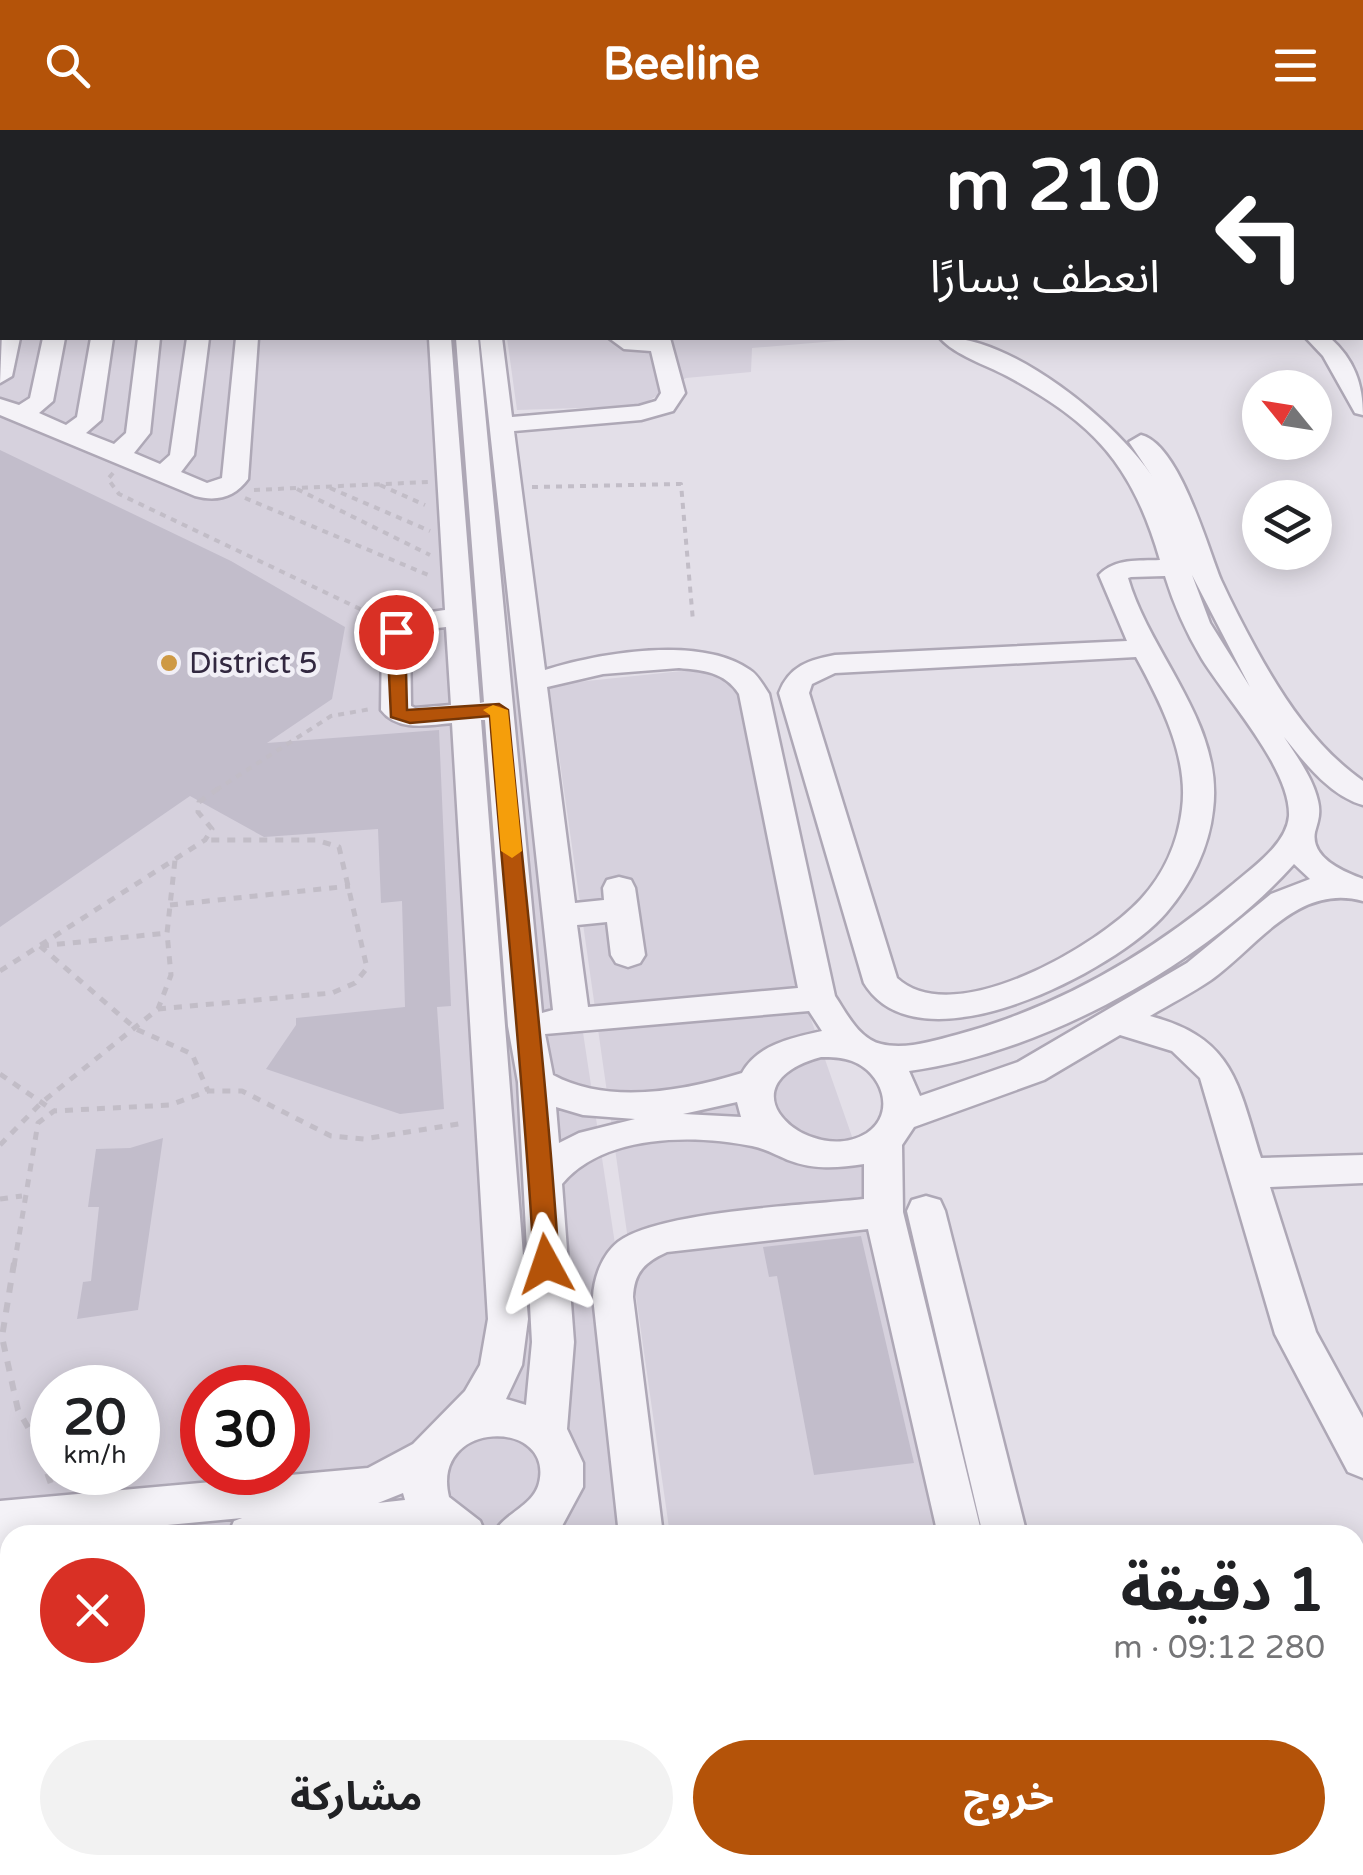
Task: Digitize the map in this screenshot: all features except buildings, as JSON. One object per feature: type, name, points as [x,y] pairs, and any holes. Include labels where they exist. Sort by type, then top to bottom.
[{"type":"street","points":[[0,376],[9,340]]},
{"type":"street","points":[[10,410],[41,401],[54,340]]},
{"type":"street","points":[[68,434],[88,420],[102,340]]},
{"type":"street","points":[[123,457],[138,433],[150,340]]},
{"type":"street","points":[[161,474],[182,455],[198,340]]},
{"type":"street","points":[[10,410],[161,474],[222,491],[236,479],[247,340]]},
{"type":"street","points":[[491,340],[501,424],[476,490],[460,617],[509,811],[526,1026],[536,1082],[553,1342],[545,1432]]},
{"type":"street","points":[[501,424],[641,413],[664,406],[673,393],[659,341],[632,344],[624,340]]},
{"type":"street","points":[[955,340],[1090,407]]},
{"type":"street","points":[[985,340],[1059,377],[1090,407],[1137,470],[1189,567],[1275,700],[1326,770],[1363,798]]},
{"type":"street","points":[[1318,340],[1333,352],[1363,408]]},
{"type":"street","points":[[455,353],[476,490],[530,673],[572,1021]]},
{"type":"street","points":[[1148,648],[836,664],[802,677],[794,693],[881,983],[895,997],[930,1007],[1010,993],[1067,970],[1144,914],[1190,845],[1198,803],[1185,730],[1148,648],[1114,575],[1126,569],[1189,567]]},
{"type":"street","points":[[1189,567],[1194,619],[1215,659],[1298,787],[1301,848],[1312,864],[1358,889]]},
{"type":"street","points":[[447,1525],[433,1514],[425,1496],[423,1477],[428,1458],[491,1390],[508,1336],[472,814],[502,570]]},
{"type":"street","points":[[460,617],[413,622],[394,636],[396,710],[410,717],[482,711]]},
{"type":"street","points":[[530,673],[684,659],[718,663],[747,680],[754,694],[818,998],[846,1040],[889,1068],[900,1083],[904,1100],[893,1128],[884,1212],[958,1525]]},
{"type":"street","points":[[540,1186],[571,1152],[618,1136],[718,1126],[774,1138],[795,1149],[843,1155],[893,1128],[1031,1071],[1048,1038],[1081,1004],[1175,949],[1280,862],[1316,810],[1363,798]]},
{"type":"street","points":[[472,814],[509,811]]},
{"type":"street","points":[[774,1138],[754,1112],[754,1083],[771,1060],[802,1046],[822,1044],[904,1060],[960,1047],[1048,1038],[1113,1021],[1198,972],[1283,902],[1314,889],[1358,889]]},
{"type":"street","points":[[559,908],[621,899],[628,955]]},
{"type":"street","points":[[1144,914],[1210,920]]},
{"type":"street","points":[[1144,914],[1175,949]]},
{"type":"street","points":[[1168,992],[1171,1019],[1182,1039]]},
{"type":"street","points":[[526,1026],[818,998]]},
{"type":"street","points":[[802,1046],[818,998]]},
{"type":"street","points":[[1113,1021],[1182,1039],[1198,1050],[1216,1075],[1296,1334],[1363,1460]]},
{"type":"street","points":[[960,1047],[992,1087]]},
{"type":"street","points":[[536,1082],[561,1098],[594,1106],[691,1099],[754,1083]]},
{"type":"street","points":[[843,1155],[884,1212]]},
{"type":"street","points":[[1246,1174],[1363,1170]]},
{"type":"street","points":[[926,1211],[1003,1525]]},
{"type":"street","points":[[640,1525],[612,1283],[625,1258],[647,1242],[666,1237],[884,1212]]},
{"type":"street","points":[[458,1426],[504,1416],[526,1421],[545,1432],[558,1448],[564,1468],[562,1489],[552,1508],[535,1525]]},
{"type":"street","points":[[0,1520],[368,1487],[402,1474],[428,1458]]},
{"type":"street","points":[[354,1525],[406,1520],[427,1525]]},
{"type":"path","points":[[123,457],[108,480],[119,494],[400,628]]},
{"type":"path","points":[[222,491],[378,484],[476,490],[680,484],[693,621]]},
{"type":"path","points":[[378,484],[476,490]]},
{"type":"path","points":[[328,486],[434,533]]},
{"type":"path","points":[[294,488],[434,557]]},
{"type":"path","points":[[222,491],[434,578]]},
{"type":"path","points":[[0,971],[204,840],[212,829],[198,812],[199,802],[211,793],[331,716],[358,710],[396,710]]},
{"type":"path","points":[[158,1009],[332,993],[355,984],[366,968],[338,847],[316,840],[204,840]]},
{"type":"path","points":[[0,1145],[42,1102],[158,1009],[171,975],[167,933],[175,860]]},
{"type":"path","points":[[170,905],[350,886]]},
{"type":"path","points":[[40,946],[167,933]]},
{"type":"path","points":[[40,946],[136,1029],[192,1054],[208,1091]]},
{"type":"path","points":[[0,1074],[54,1111]]},
{"type":"path","points":[[62,1515],[36,1442],[18,1410],[12,1368],[1,1337],[38,1124],[54,1111],[170,1105],[208,1091],[242,1090],[330,1136],[364,1139],[494,1119]]},
{"type":"path","points":[[0,1199],[23,1196]]},
{"type":"shaded area","name":"District 5","points":[[0,340],[478,340],[657,1525],[0,1525]]},
{"type":"shaded area","points":[[507,340],[848,340],[752,348],[751,372],[686,378],[640,406],[517,410]]},
{"type":"shaded area","points":[[701,669],[735,686],[746,714],[799,985],[927,1351],[970,1525],[669,1525],[549,685]]},
{"type":"slow traffic","points":[[493,710],[499,710],[512,851]]},
{"type":"place","name":"District 5","points":[[169,663]]},
{"type":"route","points":[[396,632],[398,713],[410,717],[499,710],[526,1026],[536,1082],[546,1264]]}]
